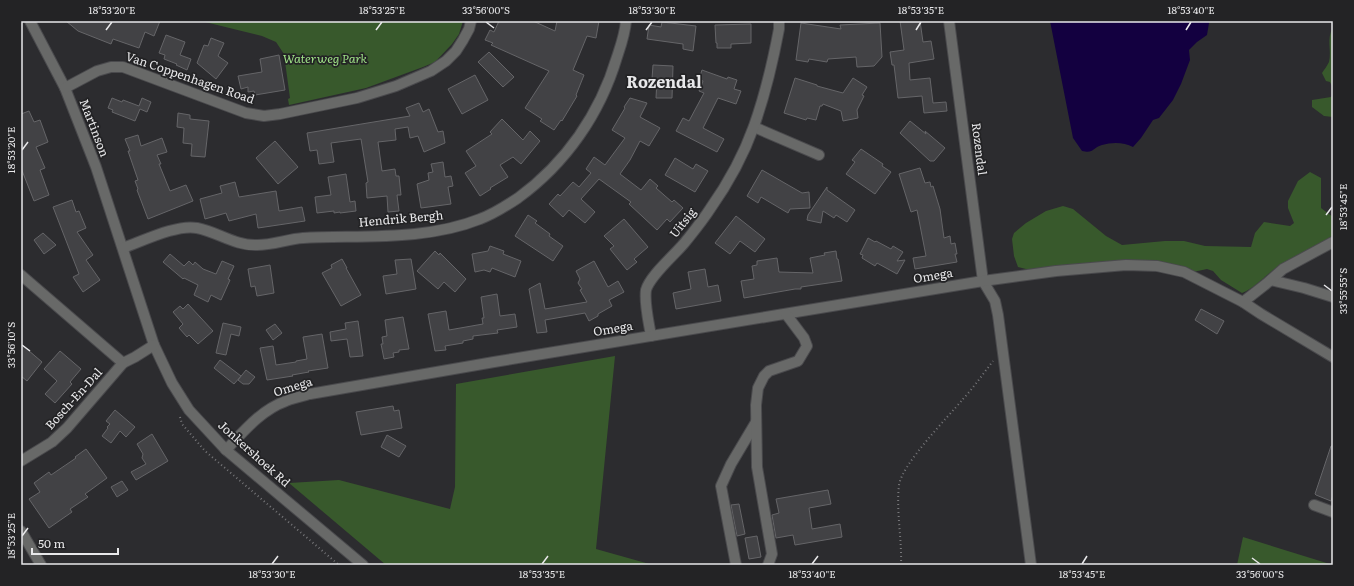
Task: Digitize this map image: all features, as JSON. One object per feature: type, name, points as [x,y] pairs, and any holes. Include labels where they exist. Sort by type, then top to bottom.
[{"type":"street","name":"Martinson","points":[[30,21],[65,88],[96,167],[154,345]]},
{"type":"street","name":"Van Coppenhagen Road","points":[[65,88],[97,71],[111,67],[123,67],[246,113],[264,116],[280,114],[357,98],[396,86],[431,71],[446,61],[456,51],[469,29],[471,21]]},
{"type":"street","name":"Hendrik Bergh","points":[[123,248],[174,229],[186,227],[198,228],[235,243],[257,245],[302,238],[382,236],[425,232],[479,220],[494,213],[527,191],[546,175],[577,140],[600,103],[612,74],[625,32],[626,21]]},
{"type":"street","name":"Uitsig","points":[[651,336],[646,302],[646,290],[651,280],[686,241],[710,210],[735,166],[754,126],[774,57],[780,29],[779,21]]},
{"type":"street","name":"Rozendal","points":[[949,21],[983,281]]},
{"type":"street","points":[[754,126],[819,155]]},
{"type":"street","points":[[1243,302],[1288,266],[1333,242]]},
{"type":"street","name":"Omega","points":[[226,450],[251,423],[269,409],[286,400],[310,394],[983,281],[1023,275],[1126,265],[1157,266],[1184,272],[1243,302],[1333,358]]},
{"type":"street","points":[[21,275],[123,364],[154,345]]},
{"type":"street","points":[[1271,280],[1333,297]]},
{"type":"street","points":[[983,281],[995,301],[998,315],[1031,565]]},
{"type":"street","points":[[768,565],[772,554],[757,467],[756,405],[758,388],[764,376],[769,371],[798,361],[807,346],[804,338],[786,314]]},
{"type":"street","name":"Jonkershoek Rd","points":[[154,345],[172,383],[189,410],[226,450],[363,565]]},
{"type":"street","name":"Bosch-En-Dal","points":[[21,461],[52,442],[67,428],[123,364]]},
{"type":"street","points":[[736,565],[721,486],[731,464],[756,422]]},
{"type":"street","points":[[1314,505],[1333,512]]},
{"type":"street","points":[[21,531],[42,565]]},
{"type":"path","points":[[901,565],[899,504],[902,475],[913,459],[970,391],[1002,348]]},
{"type":"green space","name":"Waterweg Park","points":[[201,21],[463,21],[459,34],[435,62],[366,88],[289,105],[288,99],[290,98],[284,54],[276,42],[262,36]]},
{"type":"green space","points":[[1333,28],[1333,88],[1330,82],[1326,81],[1322,73],[1329,62],[1329,40]]},
{"type":"green space","points":[[1333,94],[1333,117],[1324,116],[1312,107],[1312,100],[1331,97]]},
{"type":"green space","points":[[1310,172],[1321,178],[1321,208],[1333,217],[1333,235],[1315,247],[1282,264],[1247,291],[1242,293],[1221,280],[1213,271],[1207,269],[1193,272],[1173,264],[1113,262],[1030,270],[1018,267],[1014,256],[1012,239],[1014,233],[1026,223],[1046,211],[1063,206],[1073,209],[1106,236],[1122,245],[1165,241],[1184,241],[1205,246],[1251,247],[1255,233],[1264,222],[1290,226],[1294,223],[1288,208],[1288,201],[1298,181]]},
{"type":"green space","points":[[615,356],[596,549],[653,565],[386,565],[289,483],[339,480],[450,509],[455,487],[456,384]]},
{"type":"green space","points":[[1243,537],[1333,565],[1237,565]]},
{"type":"shaded area","points":[[1050,21],[1209,21],[1209,23],[1207,35],[1189,50],[1190,60],[1173,100],[1159,118],[1153,120],[1133,147],[1122,143],[1110,143],[1086,152],[1082,151],[1073,138]]},
{"type":"building","points":[[66,21],[160,21],[154,36],[145,32],[139,48],[113,39],[111,44],[78,31]]},
{"type":"building","points":[[499,21],[533,21],[555,31],[557,21],[599,21],[596,38],[587,36],[573,70],[584,75],[576,95],[577,96],[562,121],[561,120],[554,130],[540,121],[542,119],[525,108],[549,71],[491,45],[493,43],[485,40],[490,30],[494,32]]},
{"type":"building","points":[[900,21],[920,21],[923,42],[931,41],[934,59],[909,63],[910,80],[930,78],[933,103],[946,102],[947,111],[924,113],[922,96],[898,98],[894,65],[892,65],[890,52],[904,50]]},
{"type":"building","points":[[662,22],[696,26],[693,51],[683,49],[683,44],[647,39],[649,25],[661,27]]},
{"type":"building","points":[[801,23],[841,29],[840,25],[880,23],[882,57],[874,66],[857,67],[856,57],[828,59],[827,62],[809,59],[808,62],[796,60]]},
{"type":"building","points":[[751,24],[751,43],[731,44],[731,48],[717,48],[715,25]]},
{"type":"building","points":[[166,35],[185,42],[180,55],[191,59],[187,70],[164,59],[165,55],[159,53]]},
{"type":"building","points":[[211,38],[224,43],[218,56],[228,63],[216,79],[197,63],[204,45],[208,46]]},
{"type":"building","points":[[489,52],[514,77],[503,87],[478,62]]},
{"type":"building","points":[[279,55],[285,90],[255,95],[254,91],[248,92],[248,87],[241,89],[238,76],[262,72],[260,59]]},
{"type":"building","points":[[653,65],[673,66],[672,98],[656,98],[657,79],[652,79]]},
{"type":"building","points":[[702,70],[727,79],[728,77],[737,80],[734,89],[741,91],[736,104],[718,98],[703,128],[724,139],[717,152],[676,131],[683,118],[689,121],[704,93],[699,91],[703,81],[699,79]]},
{"type":"building","points":[[475,75],[488,100],[462,114],[448,89]]},
{"type":"building","points":[[795,78],[843,93],[853,78],[867,87],[862,95],[864,96],[857,110],[858,118],[843,121],[841,111],[823,104],[820,106],[816,120],[807,118],[806,120],[784,113]]},
{"type":"building","points":[[112,98],[122,102],[123,100],[139,106],[142,98],[151,102],[147,112],[140,109],[135,121],[112,112],[113,110],[108,108]]},
{"type":"building","points":[[630,98],[647,103],[640,117],[660,128],[649,146],[640,141],[630,160],[620,174],[641,190],[650,179],[658,186],[656,188],[672,202],[674,200],[683,208],[670,222],[667,219],[657,230],[629,204],[631,202],[599,179],[581,199],[595,212],[585,223],[569,210],[563,217],[549,204],[558,194],[560,196],[573,182],[579,187],[591,173],[586,169],[594,157],[605,165],[625,138],[612,130]]},
{"type":"building","points":[[419,103],[423,112],[429,109],[438,132],[443,131],[445,143],[424,152],[418,136],[410,138],[408,127],[395,129],[396,140],[378,142],[382,171],[395,169],[396,176],[399,176],[401,195],[397,195],[399,211],[388,212],[387,196],[367,198],[366,183],[368,182],[361,139],[331,143],[334,162],[319,164],[317,150],[310,151],[307,133],[410,116],[406,108]]},
{"type":"building","points":[[29,111],[34,122],[40,120],[48,142],[36,147],[45,168],[40,170],[49,195],[34,201],[21,168],[21,114]]},
{"type":"building","points":[[178,113],[190,115],[190,119],[209,121],[205,157],[191,156],[192,144],[183,143],[184,128],[177,127]]},
{"type":"building","points":[[502,119],[523,140],[530,131],[540,141],[521,164],[513,157],[500,165],[508,177],[480,196],[465,173],[476,166],[466,151],[492,134],[490,132]]},
{"type":"building","points":[[910,121],[926,134],[925,131],[945,148],[934,161],[930,161],[900,133]]},
{"type":"building","points":[[138,135],[141,146],[162,138],[167,152],[157,155],[170,191],[186,185],[193,201],[148,219],[137,190],[135,181],[138,180],[125,139]]},
{"type":"building","points":[[275,141],[298,167],[278,184],[256,158]]},
{"type":"building","points":[[861,149],[883,164],[882,166],[891,172],[875,194],[846,174],[855,162],[852,160]]},
{"type":"building","points":[[675,158],[693,169],[696,164],[708,171],[695,192],[665,175]]},
{"type":"building","points":[[443,162],[445,177],[451,176],[453,186],[448,187],[451,204],[421,208],[417,184],[429,180],[428,173],[433,172],[431,164]]},
{"type":"building","points":[[920,168],[925,183],[930,182],[931,187],[933,186],[940,209],[944,238],[950,236],[951,244],[955,243],[957,262],[915,269],[913,258],[926,256],[917,210],[911,212],[899,174]]},
{"type":"building","points":[[762,170],[802,193],[809,192],[810,208],[790,209],[788,213],[761,197],[758,203],[747,196]]},
{"type":"building","points":[[346,174],[350,202],[355,201],[356,211],[317,213],[315,197],[331,195],[328,177]]},
{"type":"building","points":[[235,182],[239,197],[276,191],[279,211],[302,207],[305,221],[258,228],[256,214],[229,221],[226,213],[205,219],[200,199],[222,193],[220,186]]},
{"type":"building","points":[[827,187],[827,190],[855,210],[847,222],[836,215],[834,218],[823,211],[821,223],[807,220],[808,215]]},
{"type":"building","points":[[72,200],[76,212],[79,211],[86,228],[77,232],[93,255],[86,260],[100,280],[83,292],[73,277],[79,274],[53,207]]},
{"type":"building","points":[[528,215],[537,221],[535,223],[550,234],[549,236],[563,246],[553,261],[515,236]]},
{"type":"building","points":[[736,216],[765,239],[755,252],[740,241],[730,254],[715,243]]},
{"type":"building","points":[[624,219],[648,247],[634,259],[637,262],[627,270],[610,249],[614,246],[604,236]]},
{"type":"building","points":[[43,233],[56,245],[44,254],[34,240]]},
{"type":"building","points":[[868,238],[891,249],[893,246],[903,252],[897,261],[905,260],[897,274],[877,263],[875,266],[862,258],[863,255],[860,254]]},
{"type":"building","points":[[490,246],[504,251],[503,254],[521,261],[515,277],[492,268],[490,272],[484,270],[475,272],[472,254],[488,251]]},
{"type":"building","points":[[435,251],[439,255],[440,253],[466,279],[455,292],[444,282],[438,289],[417,271]]},
{"type":"building","points":[[836,251],[842,281],[744,298],[741,281],[754,279],[752,266],[757,265],[757,261],[777,258],[779,272],[813,273],[810,258]]},
{"type":"building","points":[[170,254],[184,266],[189,261],[193,265],[195,262],[203,269],[216,274],[222,261],[234,266],[228,279],[230,280],[221,300],[211,295],[208,302],[194,295],[198,285],[184,278],[183,279],[163,262]]},
{"type":"building","points":[[342,259],[361,295],[341,306],[322,273],[332,268],[331,265]]},
{"type":"building","points":[[411,259],[416,289],[386,294],[383,276],[397,274],[395,260]]},
{"type":"building","points":[[594,261],[608,287],[618,281],[624,292],[609,300],[612,306],[589,321],[585,313],[545,320],[547,332],[537,333],[529,289],[540,283],[545,309],[587,302],[580,290],[582,289],[578,283],[580,279],[576,271]]},
{"type":"building","points":[[270,265],[274,293],[257,296],[255,286],[251,287],[248,269]]},
{"type":"building","points":[[705,269],[708,287],[718,285],[721,301],[676,309],[673,293],[691,289],[688,272]]},
{"type":"building","points":[[497,294],[500,316],[515,314],[517,327],[497,330],[498,333],[473,336],[473,339],[463,341],[463,343],[445,346],[446,350],[435,351],[428,314],[446,311],[449,330],[483,324],[482,318],[484,318],[481,297]]},
{"type":"building","points":[[188,304],[213,331],[198,344],[189,335],[187,337],[179,328],[183,324],[173,312],[180,306],[183,309]]},
{"type":"building","points":[[1201,309],[1224,321],[1217,334],[1195,320]]},
{"type":"building","points":[[403,317],[409,349],[399,350],[399,352],[393,353],[394,357],[384,359],[381,344],[383,344],[382,337],[387,336],[385,320]]},
{"type":"building","points":[[358,321],[363,356],[350,357],[347,339],[331,341],[330,332],[346,329],[345,323]]},
{"type":"building","points":[[223,323],[241,327],[239,336],[231,334],[226,355],[216,353]]},
{"type":"building","points":[[275,324],[282,333],[273,340],[266,330]]},
{"type":"building","points":[[322,334],[328,368],[267,380],[260,348],[273,346],[276,365],[296,362],[307,359],[303,337]]},
{"type":"building","points":[[21,344],[42,362],[27,381],[21,376]]},
{"type":"building","points":[[60,351],[81,369],[70,382],[72,384],[55,403],[45,394],[57,381],[44,369]]},
{"type":"building","points":[[220,360],[241,376],[234,384],[214,368]]},
{"type":"building","points":[[246,370],[255,377],[249,384],[243,384],[238,380]]},
{"type":"building","points":[[393,406],[394,411],[399,410],[402,428],[361,435],[356,412]]},
{"type":"building","points":[[115,410],[135,427],[126,437],[120,431],[111,443],[102,436],[110,424],[106,421]]},
{"type":"building","points":[[152,434],[168,461],[136,480],[131,472],[146,464],[142,458],[143,454],[137,444]]},
{"type":"building","points":[[387,435],[406,446],[399,457],[381,447]]},
{"type":"building","points":[[1331,446],[1333,446],[1333,495],[1331,501],[1315,494]]},
{"type":"building","points":[[86,449],[107,478],[85,494],[88,497],[70,509],[72,512],[49,528],[29,499],[40,492],[34,483],[49,472],[51,475],[76,458],[75,457]]},
{"type":"building","points":[[122,481],[128,490],[117,497],[111,487]]},
{"type":"building","points":[[828,490],[831,504],[809,508],[812,529],[840,524],[842,537],[795,545],[793,535],[776,538],[772,515],[779,513],[776,499]]},
{"type":"building","points":[[739,504],[745,534],[737,536],[731,505]]},
{"type":"building","points":[[757,536],[761,557],[749,559],[745,538]]},
{"type":"district","name":"Rozendal","points":[[664,82]]}]
